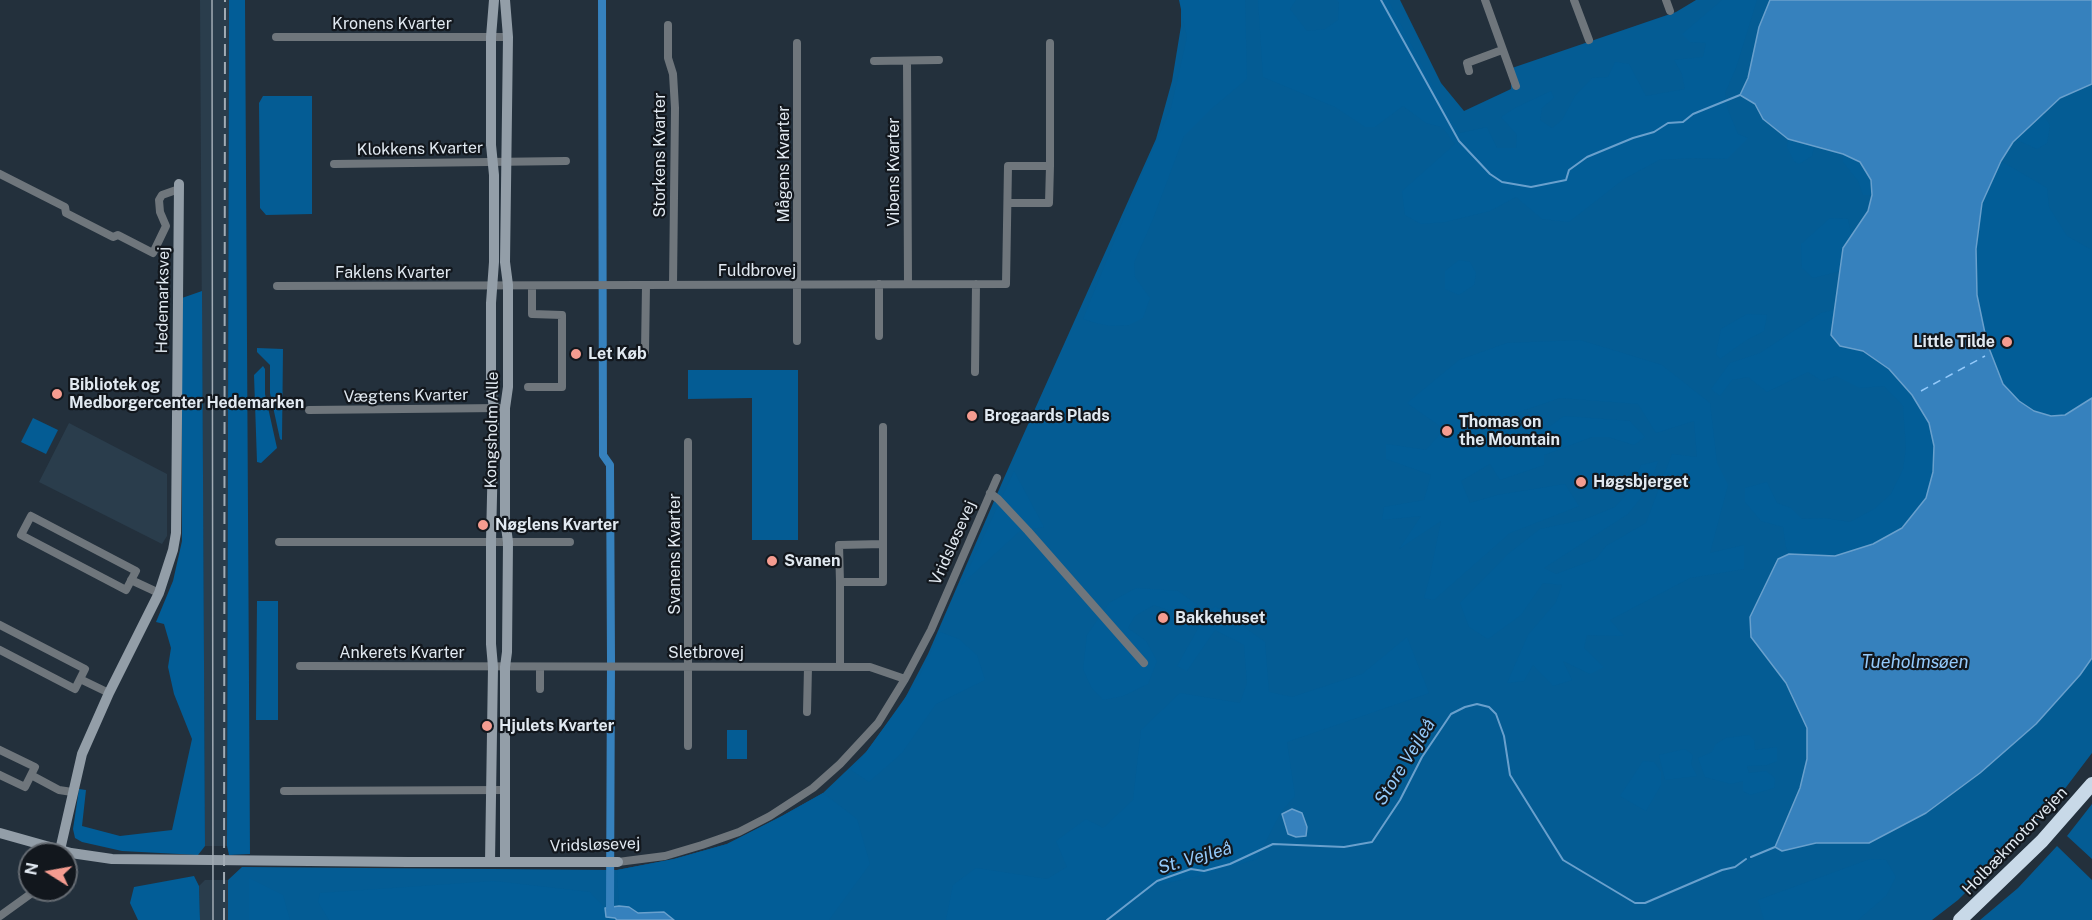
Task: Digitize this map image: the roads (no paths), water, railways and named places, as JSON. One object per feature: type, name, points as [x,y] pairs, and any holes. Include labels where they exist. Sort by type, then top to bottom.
[{"type":"highway","name":"Holbækmotorvejen","points":[[1960,920],[2043,841],[2092,784]]},
{"type":"street","name":"Kongsholm Alle","points":[[490,862],[499,667],[507,652],[508,542],[500,408],[491,387],[494,175],[491,37],[494,0]]},
{"type":"street","name":"Kongsholm Alle","points":[[505,0],[508,37],[505,262],[508,285],[508,387],[500,408],[491,541],[491,644],[499,667],[505,790],[505,862]]},
{"type":"street","points":[[1485,0],[1516,86]]},
{"type":"street","points":[[1574,0],[1589,40]]},
{"type":"street","points":[[1666,0],[1670,11]]},
{"type":"street","name":"Storkens Kvarter","points":[[668,25],[668,58],[674,74],[675,108],[672,285]]},
{"type":"street","name":"Kronens Kvarter","points":[[276,37],[508,37]]},
{"type":"street","name":"Mågens Kvarter","points":[[797,43],[797,341]]},
{"type":"street","points":[[1050,43],[1050,166],[1050,203],[1008,203],[1008,166],[1050,166]]},
{"type":"street","points":[[1469,71],[1467,63],[1502,50]]},
{"type":"street","name":"Vibens Kvarter","points":[[907,60],[908,284]]},
{"type":"street","points":[[874,61],[939,60]]},
{"type":"street","name":"Klokkens Kvarter","points":[[334,164],[566,161]]},
{"type":"street","points":[[0,174],[65,207],[66,213],[113,237],[118,235],[153,253],[166,226],[160,212],[159,200],[162,195],[179,187]]},
{"type":"street","name":"Hedemarksvej","points":[[62,842],[82,754],[109,693],[159,593],[167,574],[176,533],[179,187]]},
{"type":"street","name":"Fuldbrovej","points":[[508,285],[1006,284],[1008,203]]},
{"type":"street","points":[[879,284],[879,336]]},
{"type":"street","points":[[975,372],[976,284]]},
{"type":"street","name":"Faklens Kvarter","points":[[277,286],[508,285]]},
{"type":"street","points":[[645,351],[646,285]]},
{"type":"street","points":[[528,387],[562,387],[562,315],[532,314],[532,286]]},
{"type":"street","name":"Vægtens Kvarter","points":[[309,410],[500,408]]},
{"type":"street","points":[[840,582],[883,582],[883,427]]},
{"type":"street","name":"Svanens Kvarter","points":[[688,442],[688,746]]},
{"type":"street","name":"Vridsløsevej","points":[[78,854],[112,859],[157,860],[596,863],[664,855],[702,846],[739,832],[770,816],[813,788],[840,764],[878,723],[905,680],[931,630],[997,478]]},
{"type":"street","points":[[990,493],[1028,531],[1144,663]]},
{"type":"street","points":[[31,516],[136,571],[131,580],[126,590],[21,536],[31,516]]},
{"type":"street","points":[[279,542],[570,542]]},
{"type":"street","points":[[840,667],[839,545],[883,544]]},
{"type":"street","points":[[131,580],[159,593]]},
{"type":"street","points":[[0,625],[85,669],[75,689],[0,650]]},
{"type":"street","name":"Ankerets Kvarter","points":[[300,666],[499,667]]},
{"type":"street","name":"Sletbrovej","points":[[499,667],[870,667],[905,680]]},
{"type":"street","points":[[540,667],[540,689]]},
{"type":"street","points":[[807,712],[808,667]]},
{"type":"street","points":[[80,679],[109,693]]},
{"type":"street","points":[[0,750],[35,767],[25,787],[0,775]]},
{"type":"street","points":[[31,775],[59,790],[72,792]]},
{"type":"street","points":[[284,791],[505,790]]},
{"type":"street","name":"Vridsløsevej","points":[[0,833],[28,842]]},
{"type":"street","points":[[0,916],[19,902]]},
{"type":"water","name":"Tueholmsøen","points":[[1770,0],[2092,0],[2092,84],[2060,98],[2013,142],[2001,161],[1982,203],[1976,249],[1977,295],[1987,343],[2003,384],[2019,401],[2034,411],[2051,416],[2065,415],[2092,398],[2092,658],[2080,675],[2036,724],[1980,773],[1926,813],[1869,843],[1816,843],[1782,851],[1775,847],[1800,788],[1807,759],[1807,728],[1786,683],[1751,637],[1750,617],[1778,559],[1789,554],[1835,556],[1873,544],[1902,528],[1926,498],[1933,472],[1934,446],[1929,423],[1912,395],[1889,369],[1863,351],[1840,346],[1831,335],[1843,248],[1868,211],[1872,195],[1871,180],[1860,162],[1843,154],[1788,139],[1763,119],[1755,104],[1740,95],[1748,78],[1759,27]]},
{"type":"water","points":[[1292,809],[1302,813],[1307,827],[1306,836],[1296,837],[1288,834],[1282,814]]},
{"type":"water","points":[[629,907],[638,913],[664,912],[674,920],[617,920],[606,917],[605,908]]},
{"type":"waterway","points":[[602,0],[603,455],[610,465],[610,907]]},
{"type":"waterway","points":[[1381,0],[1459,141],[1490,174],[1502,182],[1531,187],[1566,180],[1569,170],[1587,157],[1654,132],[1668,123],[1683,122],[1693,114],[1740,95]]},
{"type":"waterway","name":"Store Vejleå","points":[[1107,920],[1157,881],[1191,869],[1204,871],[1230,864],[1273,844],[1344,847],[1372,842],[1400,800],[1422,757],[1451,714],[1477,704],[1489,707],[1496,714],[1504,736],[1510,775],[1563,860],[1635,903],[1645,903],[1722,870],[1735,867],[1746,859]]},
{"type":"waterway","name":"Store Vejleå","points":[[1751,857],[1775,847]]},
{"type":"tram line","points":[[212,0],[213,920]]},
{"type":"railway","points":[[224,920],[225,0]]},
{"type":"place","name":"Little Tilde","points":[[2007,342]]},
{"type":"place","name":"Let Køb","points":[[576,354]]},
{"type":"place","name":"Bibliotek og Medborgercenter Hedemarken","points":[[57,394]]},
{"type":"place","name":"Brogaards Plads","points":[[972,416]]},
{"type":"place","name":"Thomas on the Mountain","points":[[1447,431]]},
{"type":"place","name":"Høgsbjerget","points":[[1581,482]]},
{"type":"place","name":"Nøglens Kvarter","points":[[483,525]]},
{"type":"place","name":"Svanen","points":[[772,561]]},
{"type":"place","name":"Bakkehuset","points":[[1163,618]]},
{"type":"place","name":"Hjulets Kvarter","points":[[487,726]]},
{"type":"water label","name":"St. Vejleå","points":[[1195,858]]}]
